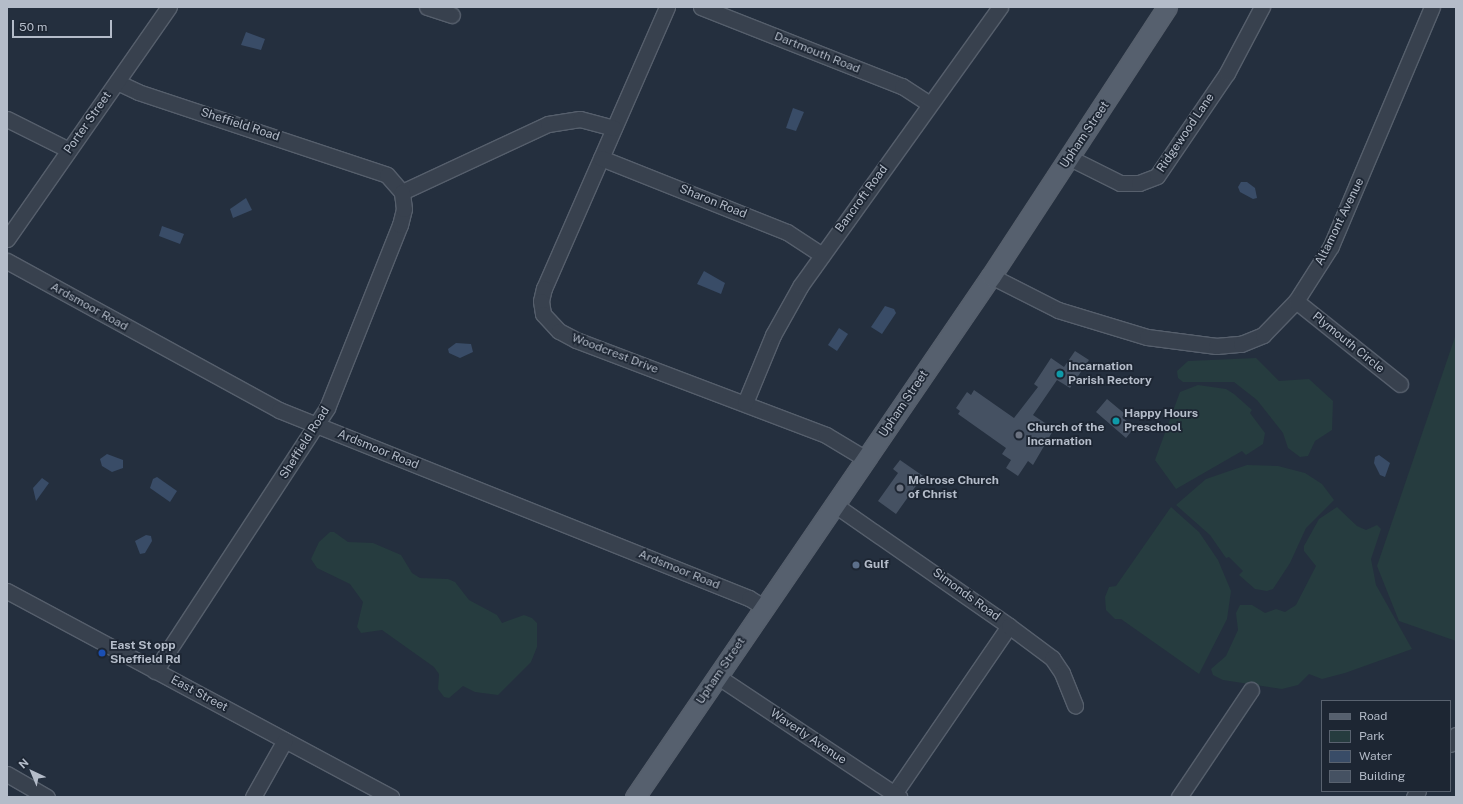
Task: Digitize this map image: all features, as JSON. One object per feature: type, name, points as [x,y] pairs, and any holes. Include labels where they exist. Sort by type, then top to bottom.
[{"type":"main road","name":"Upham Street","points":[[635,797],[991,276],[1070,158],[1167,7]]},
{"type":"street","name":"Porter Street","points":[[7,239],[169,7]]},
{"type":"street","points":[[428,7],[452,15]]},
{"type":"street","name":"Woodcrest Drive","points":[[666,7],[544,288],[541,301],[543,314],[559,331],[576,340],[745,403],[833,438],[866,459]]},
{"type":"street","name":"Dartmouth Road","points":[[702,7],[902,86],[930,104]]},
{"type":"street","name":"Bancroft Road","points":[[745,403],[779,324],[822,255],[1000,7]]},
{"type":"street","name":"Ridgewood Lane","points":[[1070,158],[1120,183],[1139,183],[1157,176],[1227,73],[1262,7]]},
{"type":"street","name":"Altamont Avenue","points":[[991,276],[1034,300],[1077,318],[1147,337],[1196,346],[1232,346],[1252,341],[1276,325],[1296,301],[1342,224],[1432,7]]},
{"type":"street","name":"Sheffield Road","points":[[117,82],[138,92],[387,175],[402,192],[404,209],[400,225],[331,401],[317,425],[155,671]]},
{"type":"street","points":[[7,119],[69,150]]},
{"type":"street","points":[[402,192],[548,124],[580,119],[614,128]]},
{"type":"street","name":"Sharon Road","points":[[601,158],[787,232],[822,255]]},
{"type":"street","name":"Ardsmoor Road","points":[[7,261],[252,398],[750,599],[765,608]]},
{"type":"street","name":"Plymouth Circle","points":[[1296,301],[1400,384]]},
{"type":"street","name":"Simonds Road","points":[[835,505],[1009,626],[896,795]]},
{"type":"street","name":"East Street","points":[[7,591],[392,797]]},
{"type":"street","points":[[1009,626],[1052,658],[1062,673],[1075,705]]},
{"type":"street","name":"Waverly Avenue","points":[[717,676],[896,795]]},
{"type":"street","points":[[1179,797],[1251,690]]},
{"type":"street","points":[[253,797],[285,740]]},
{"type":"street","points":[[7,774],[47,797]]},
{"type":"green space","points":[[1456,334],[1456,641],[1399,621],[1377,566]]},
{"type":"green space","points":[[1256,358],[1279,381],[1309,379],[1333,401],[1332,430],[1315,441],[1308,456],[1300,457],[1288,448],[1283,433],[1257,400],[1234,382],[1183,382],[1178,378],[1177,371],[1188,361]]},
{"type":"green space","points":[[1198,385],[1226,389],[1252,410],[1250,413],[1265,433],[1263,444],[1246,455],[1242,451],[1176,489],[1155,460],[1180,392]]},
{"type":"green space","points":[[1247,465],[1278,466],[1305,473],[1322,484],[1334,500],[1306,528],[1290,563],[1273,589],[1267,591],[1255,589],[1239,575],[1243,571],[1229,557],[1226,558],[1210,535],[1176,505],[1206,479]]},
{"type":"green space","points":[[1171,507],[1199,532],[1218,560],[1231,591],[1227,619],[1199,674],[1121,619],[1115,619],[1106,610],[1105,597],[1109,587],[1116,586]]},
{"type":"green space","points":[[1337,507],[1357,526],[1366,530],[1377,525],[1381,529],[1371,559],[1376,585],[1412,649],[1345,673],[1322,679],[1309,674],[1298,685],[1282,689],[1223,680],[1213,675],[1211,669],[1226,656],[1238,630],[1236,613],[1240,605],[1252,605],[1265,613],[1276,609],[1285,612],[1296,605],[1316,566],[1304,551],[1304,546],[1319,519]]},
{"type":"green space","points":[[330,532],[334,532],[348,542],[373,543],[401,555],[412,573],[420,578],[448,579],[455,582],[469,600],[497,615],[502,623],[524,615],[532,618],[537,623],[537,647],[531,662],[498,695],[475,692],[463,686],[449,698],[444,697],[438,689],[439,674],[434,667],[382,630],[361,633],[357,627],[363,602],[350,584],[317,568],[311,559],[319,542]]},
{"type":"water","points":[[246,32],[265,39],[261,50],[241,45]]},
{"type":"water","points":[[793,108],[804,112],[796,131],[786,128]]},
{"type":"water","points":[[1241,182],[1247,182],[1255,188],[1257,198],[1253,199],[1240,192],[1238,187]]},
{"type":"water","points":[[246,198],[252,210],[233,218],[230,209]]},
{"type":"water","points":[[162,226],[184,234],[180,244],[159,236]]},
{"type":"water","points":[[704,271],[725,283],[721,294],[697,284]]},
{"type":"water","points":[[885,306],[894,309],[896,313],[882,334],[871,327]]},
{"type":"water","points":[[839,328],[848,334],[837,351],[828,345]]},
{"type":"water","points":[[456,343],[471,344],[473,352],[460,358],[449,353],[448,349]]},
{"type":"water","points":[[107,454],[123,460],[123,468],[112,472],[102,466],[100,459]]},
{"type":"water","points":[[1379,455],[1390,463],[1385,477],[1380,475],[1374,463],[1375,457]]},
{"type":"water","points":[[157,477],[177,491],[170,502],[150,488],[153,479]]},
{"type":"water","points":[[42,478],[49,483],[36,501],[33,488]]},
{"type":"water","points":[[146,535],[151,536],[152,541],[145,553],[140,554],[135,541]]},
{"type":"building","name":"Church of the Incarnation","points":[[1075,351],[1089,360],[1070,388],[1057,380],[1033,415],[1054,429],[1033,465],[1028,461],[1018,476],[1006,468],[1011,460],[1002,454],[1006,448],[958,414],[960,411],[956,408],[967,392],[971,395],[974,390],[1014,418],[1038,387],[1034,384],[1051,358],[1064,367]]},
{"type":"building","name":"Happy Hours Preschool","points":[[1107,399],[1125,414],[1122,417],[1134,428],[1126,438],[1096,412]]},
{"type":"building","name":"Melrose Church of Christ","points":[[900,460],[923,476],[896,514],[878,501],[898,473],[893,469]]},
{"type":"place","name":"Incarnation Parish Rectory","points":[[1060,374]]},
{"type":"place","name":"Happy Hours Preschool","points":[[1116,421]]},
{"type":"place","name":"Church of the Incarnation","points":[[1019,435]]},
{"type":"place","name":"Melrose Church of Christ","points":[[900,488]]},
{"type":"place","name":"Gulf","points":[[856,565]]},
{"type":"place","name":"East St opp Sheffield Rd","points":[[102,653]]}]
